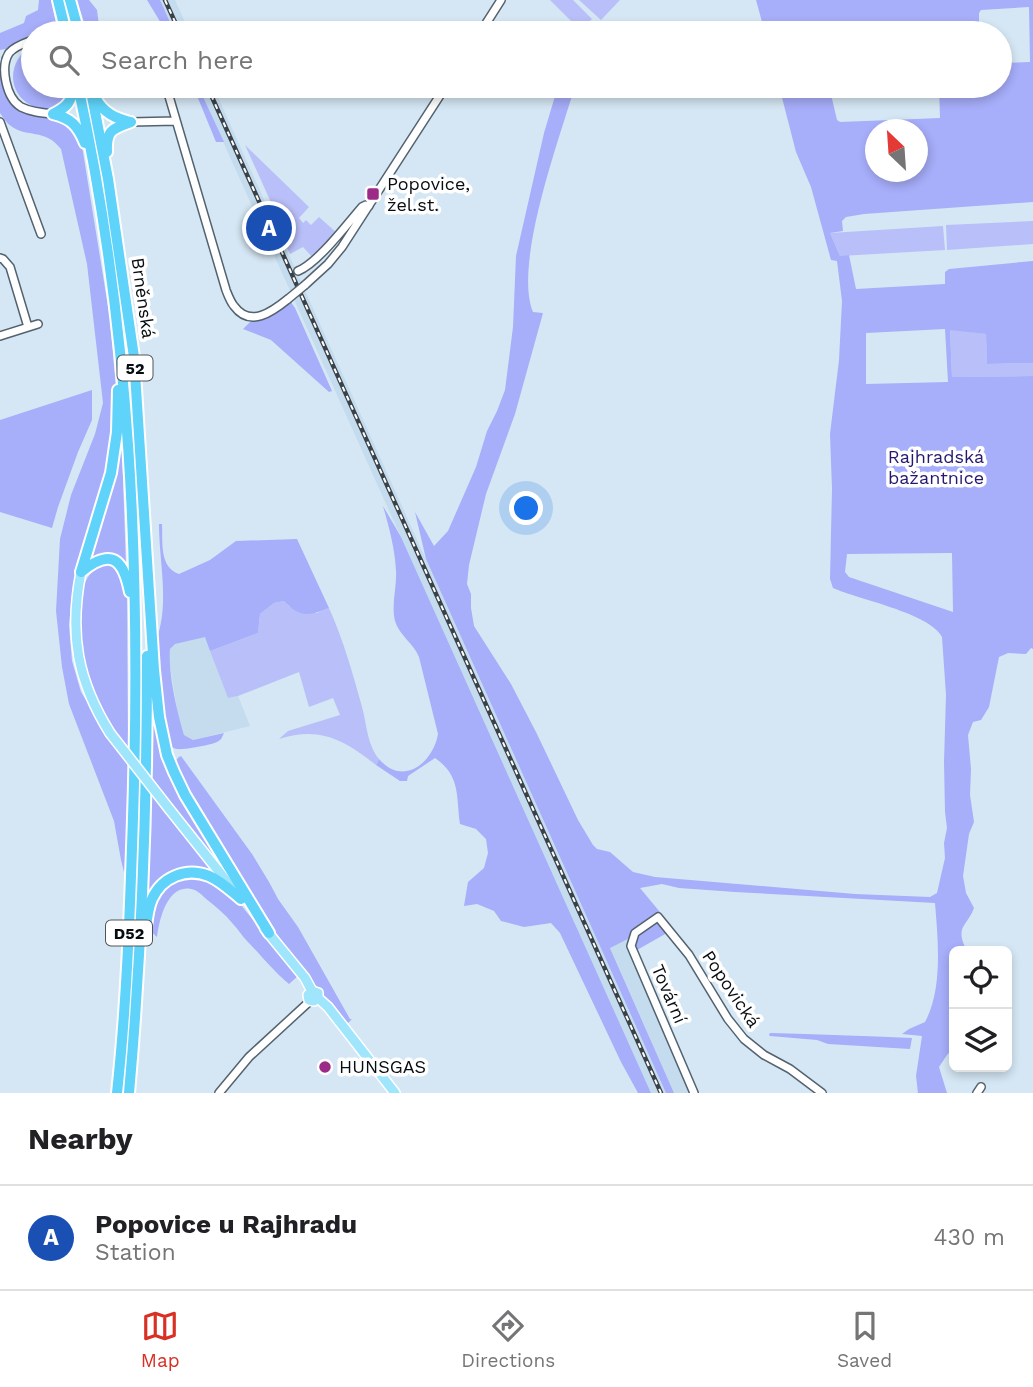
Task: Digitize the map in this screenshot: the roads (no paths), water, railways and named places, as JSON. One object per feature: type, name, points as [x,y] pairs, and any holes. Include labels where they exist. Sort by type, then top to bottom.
[{"type":"highway","points":[[58,0],[63,21]]},
{"type":"highway","points":[[70,0],[76,21]]},
{"type":"highway","points":[[53,114],[69,104],[72,98]]},
{"type":"highway","name":"Brněnská","points":[[80,98],[95,170],[119,342]]},
{"type":"highway","name":"Brněnská","points":[[93,98],[108,179],[134,358],[146,559]]},
{"type":"highway","points":[[97,98],[104,111],[131,122]]},
{"type":"highway","points":[[53,114],[67,118],[75,124],[95,170]]},
{"type":"highway","points":[[108,179],[108,136],[113,130],[131,122]]},
{"type":"highway","points":[[81,572],[106,492],[114,453],[118,412],[119,342]]},
{"type":"highway","name":"D52","points":[[117,1093],[127,978],[130,903],[135,613],[131,478],[119,342]]},
{"type":"highway","points":[[81,572],[103,559],[117,562],[125,572],[135,613]]},
{"type":"highway","points":[[146,559],[156,696],[167,755],[185,794],[269,933]]},
{"type":"highway","name":"D52","points":[[129,1093],[139,968],[145,778],[146,559]]},
{"type":"highway","points":[[139,968],[150,904],[168,880],[186,873],[201,874],[218,880],[241,899]]},
{"type":"main road","points":[[81,572],[75,622],[77,654],[90,697],[110,733],[305,978],[314,996],[328,1007],[396,1093]]},
{"type":"street","points":[[488,21],[501,0]]},
{"type":"street","points":[[21,45],[3,55],[4,74],[13,100],[27,109],[53,114]]},
{"type":"street","points":[[169,98],[226,290],[234,306],[245,316],[269,313],[328,264],[342,247],[438,98]]},
{"type":"street","points":[[131,122],[176,121]]},
{"type":"street","points":[[0,122],[41,234]]},
{"type":"street","points":[[298,271],[305,269],[328,247],[362,207],[369,206]]},
{"type":"street","points":[[0,258],[10,267],[28,327]]},
{"type":"street","points":[[0,336],[38,324]]},
{"type":"street","name":"Tovární","points":[[659,917],[635,933],[631,946],[694,1093]]},
{"type":"street","name":"Popovická","points":[[659,917],[689,955],[727,1019],[744,1039],[822,1093]]},
{"type":"street","points":[[219,1093],[249,1057],[314,996]]},
{"type":"railway","points":[[165,0],[175,21]]},
{"type":"railway","points":[[212,98],[661,1093]]},
{"type":"place","name":"Popovice, žel.st.","points":[[373,194]]},
{"type":"place","name":"Popovice u Rajhradu","points":[[269,228]]},
{"type":"place","name":"HUNSGAS","points":[[325,1067]]},
{"type":"park label","name":"Rajhradská bažantnice","points":[[936,468]]}]
